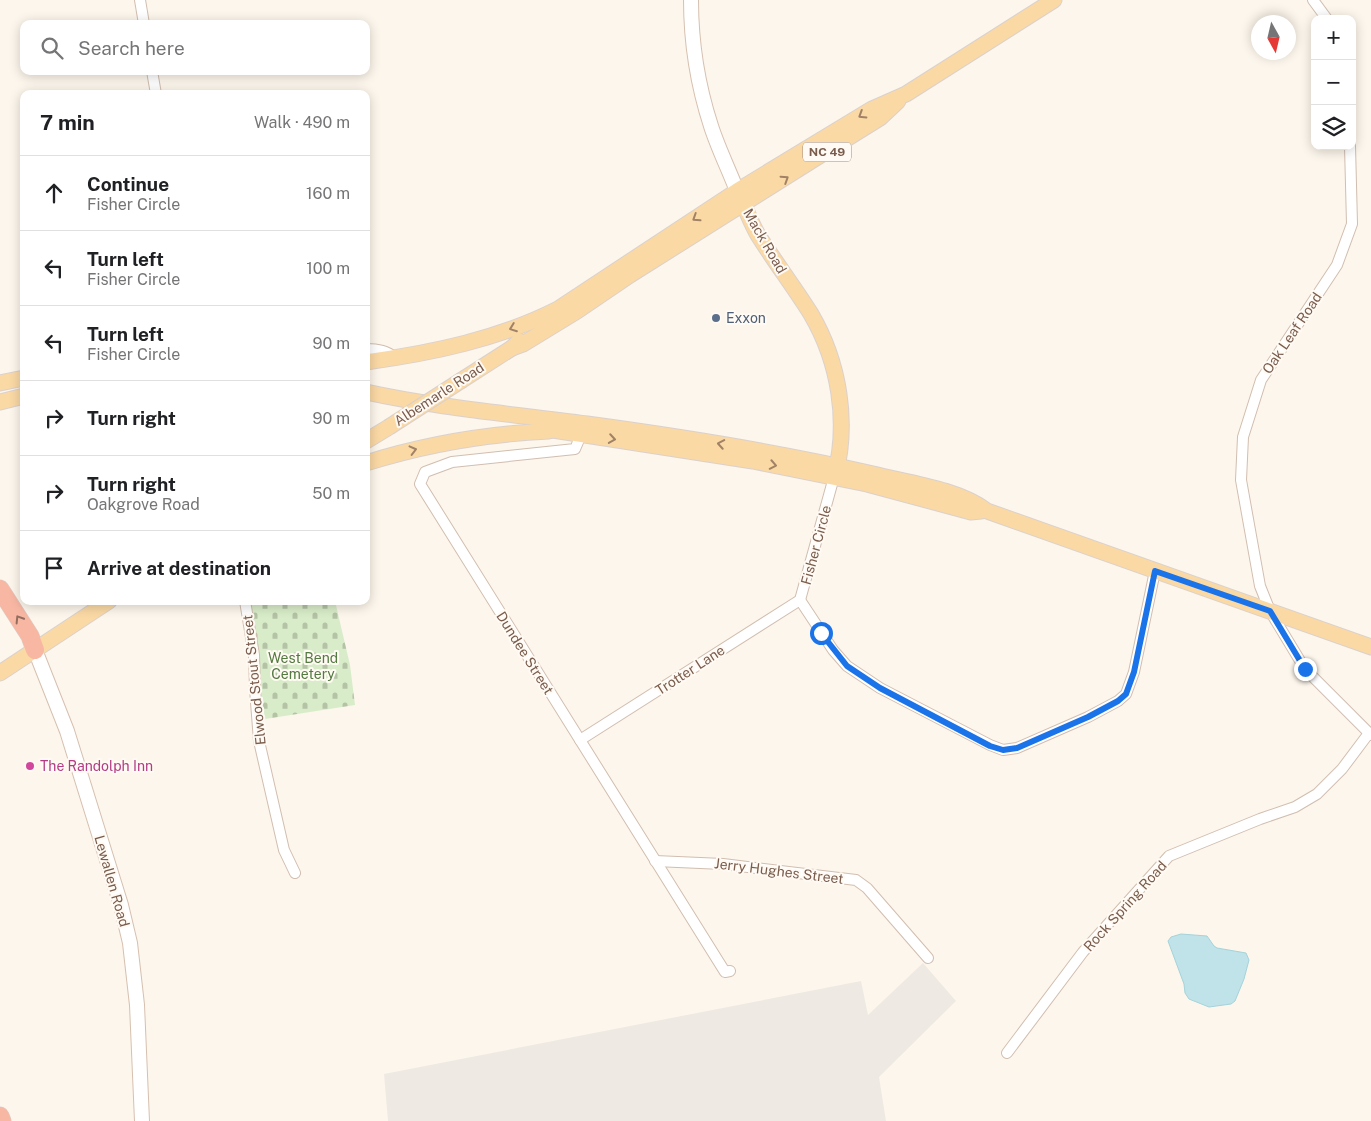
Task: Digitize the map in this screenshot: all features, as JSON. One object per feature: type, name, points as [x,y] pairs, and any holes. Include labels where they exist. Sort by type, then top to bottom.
[{"type":"highway","points":[[0,589],[30,636],[35,650]]},
{"type":"highway","points":[[0,1116],[2,1121]]},
{"type":"main road","name":"NC 49","points":[[370,361],[447,348],[498,334],[543,316],[741,198],[872,109],[906,94],[1054,0]]},
{"type":"main road","name":"Albemarle Road","points":[[370,438],[512,348],[523,344],[577,311],[741,198]]},
{"type":"main road","name":"Mack Road","points":[[741,198],[758,234],[812,316],[833,363],[842,419],[836,472]]},
{"type":"main road","name":"Albemarle Road","points":[[512,348],[521,338],[553,316],[558,308]]},
{"type":"main road","points":[[0,384],[20,379]]},
{"type":"main road","points":[[370,393],[440,405],[699,440],[836,472],[971,512],[987,511],[1371,647]]},
{"type":"main road","points":[[0,402],[20,397]]},
{"type":"main road","points":[[370,400],[557,431],[836,472]]},
{"type":"main road","points":[[370,462],[430,445],[524,432],[557,431]]},
{"type":"main road","points":[[0,673],[103,605]]},
{"type":"street","points":[[140,0],[143,20]]},
{"type":"street","name":"Mack Road","points":[[691,0],[693,30],[702,93],[712,127],[741,198]]},
{"type":"street","points":[[1313,0],[1324,15]]},
{"type":"street","points":[[153,75],[155,90]]},
{"type":"street","name":"Oak Leaf Road","points":[[1350,150],[1352,224],[1337,265],[1261,380],[1243,437],[1242,480],[1260,586],[1270,611],[1305,669],[1370,734]]},
{"type":"street","points":[[370,349],[387,351],[396,358]]},
{"type":"street","name":"Dundee Street","points":[[581,434],[576,449],[452,462],[425,472],[420,484],[725,972],[730,971]]},
{"type":"street","name":"Fisher Circle","points":[[836,472],[800,600],[821,633],[847,666],[880,688],[990,746],[1003,750],[1017,748],[1088,717],[1118,701],[1126,694],[1134,672],[1155,571]]},
{"type":"street","name":"Trotter Lane","points":[[580,740],[800,600]]},
{"type":"street","name":"Elwood Stout Street","points":[[246,605],[254,655],[259,741],[284,850],[295,873]]},
{"type":"street","name":"Lewallen Road","points":[[35,650],[67,731],[121,905],[130,943],[137,1005],[142,1121]]},
{"type":"street","name":"Rock Spring Road","points":[[1007,1053],[1083,952],[1169,856],[1260,819],[1295,807],[1317,794],[1342,769],[1370,734]]},
{"type":"street","name":"Jerry Hughes Street","points":[[655,860],[723,864],[856,880],[867,888],[928,958]]},
{"type":"shaded area","points":[[923,963],[956,1001],[879,1077],[886,1121],[388,1121],[384,1074],[861,981],[868,1015]]},
{"type":"green space","name":"West Bend Cemetery","points":[[248,605],[336,605],[350,665],[355,705],[265,719]]},
{"type":"water","points":[[1181,934],[1207,936],[1217,948],[1246,953],[1249,960],[1235,1001],[1231,1004],[1209,1007],[1189,999],[1185,993],[1184,984],[1168,941],[1171,937]]},
{"type":"place","name":"Exxon","points":[[716,318]]},
{"type":"place","name":"The Randolph Inn","points":[[30,766]]},
{"type":"route","points":[[821,633],[847,666],[880,688],[990,746],[1003,750],[1017,748],[1088,717],[1118,701],[1126,694],[1134,672],[1155,571],[1270,611],[1305,669]]}]
